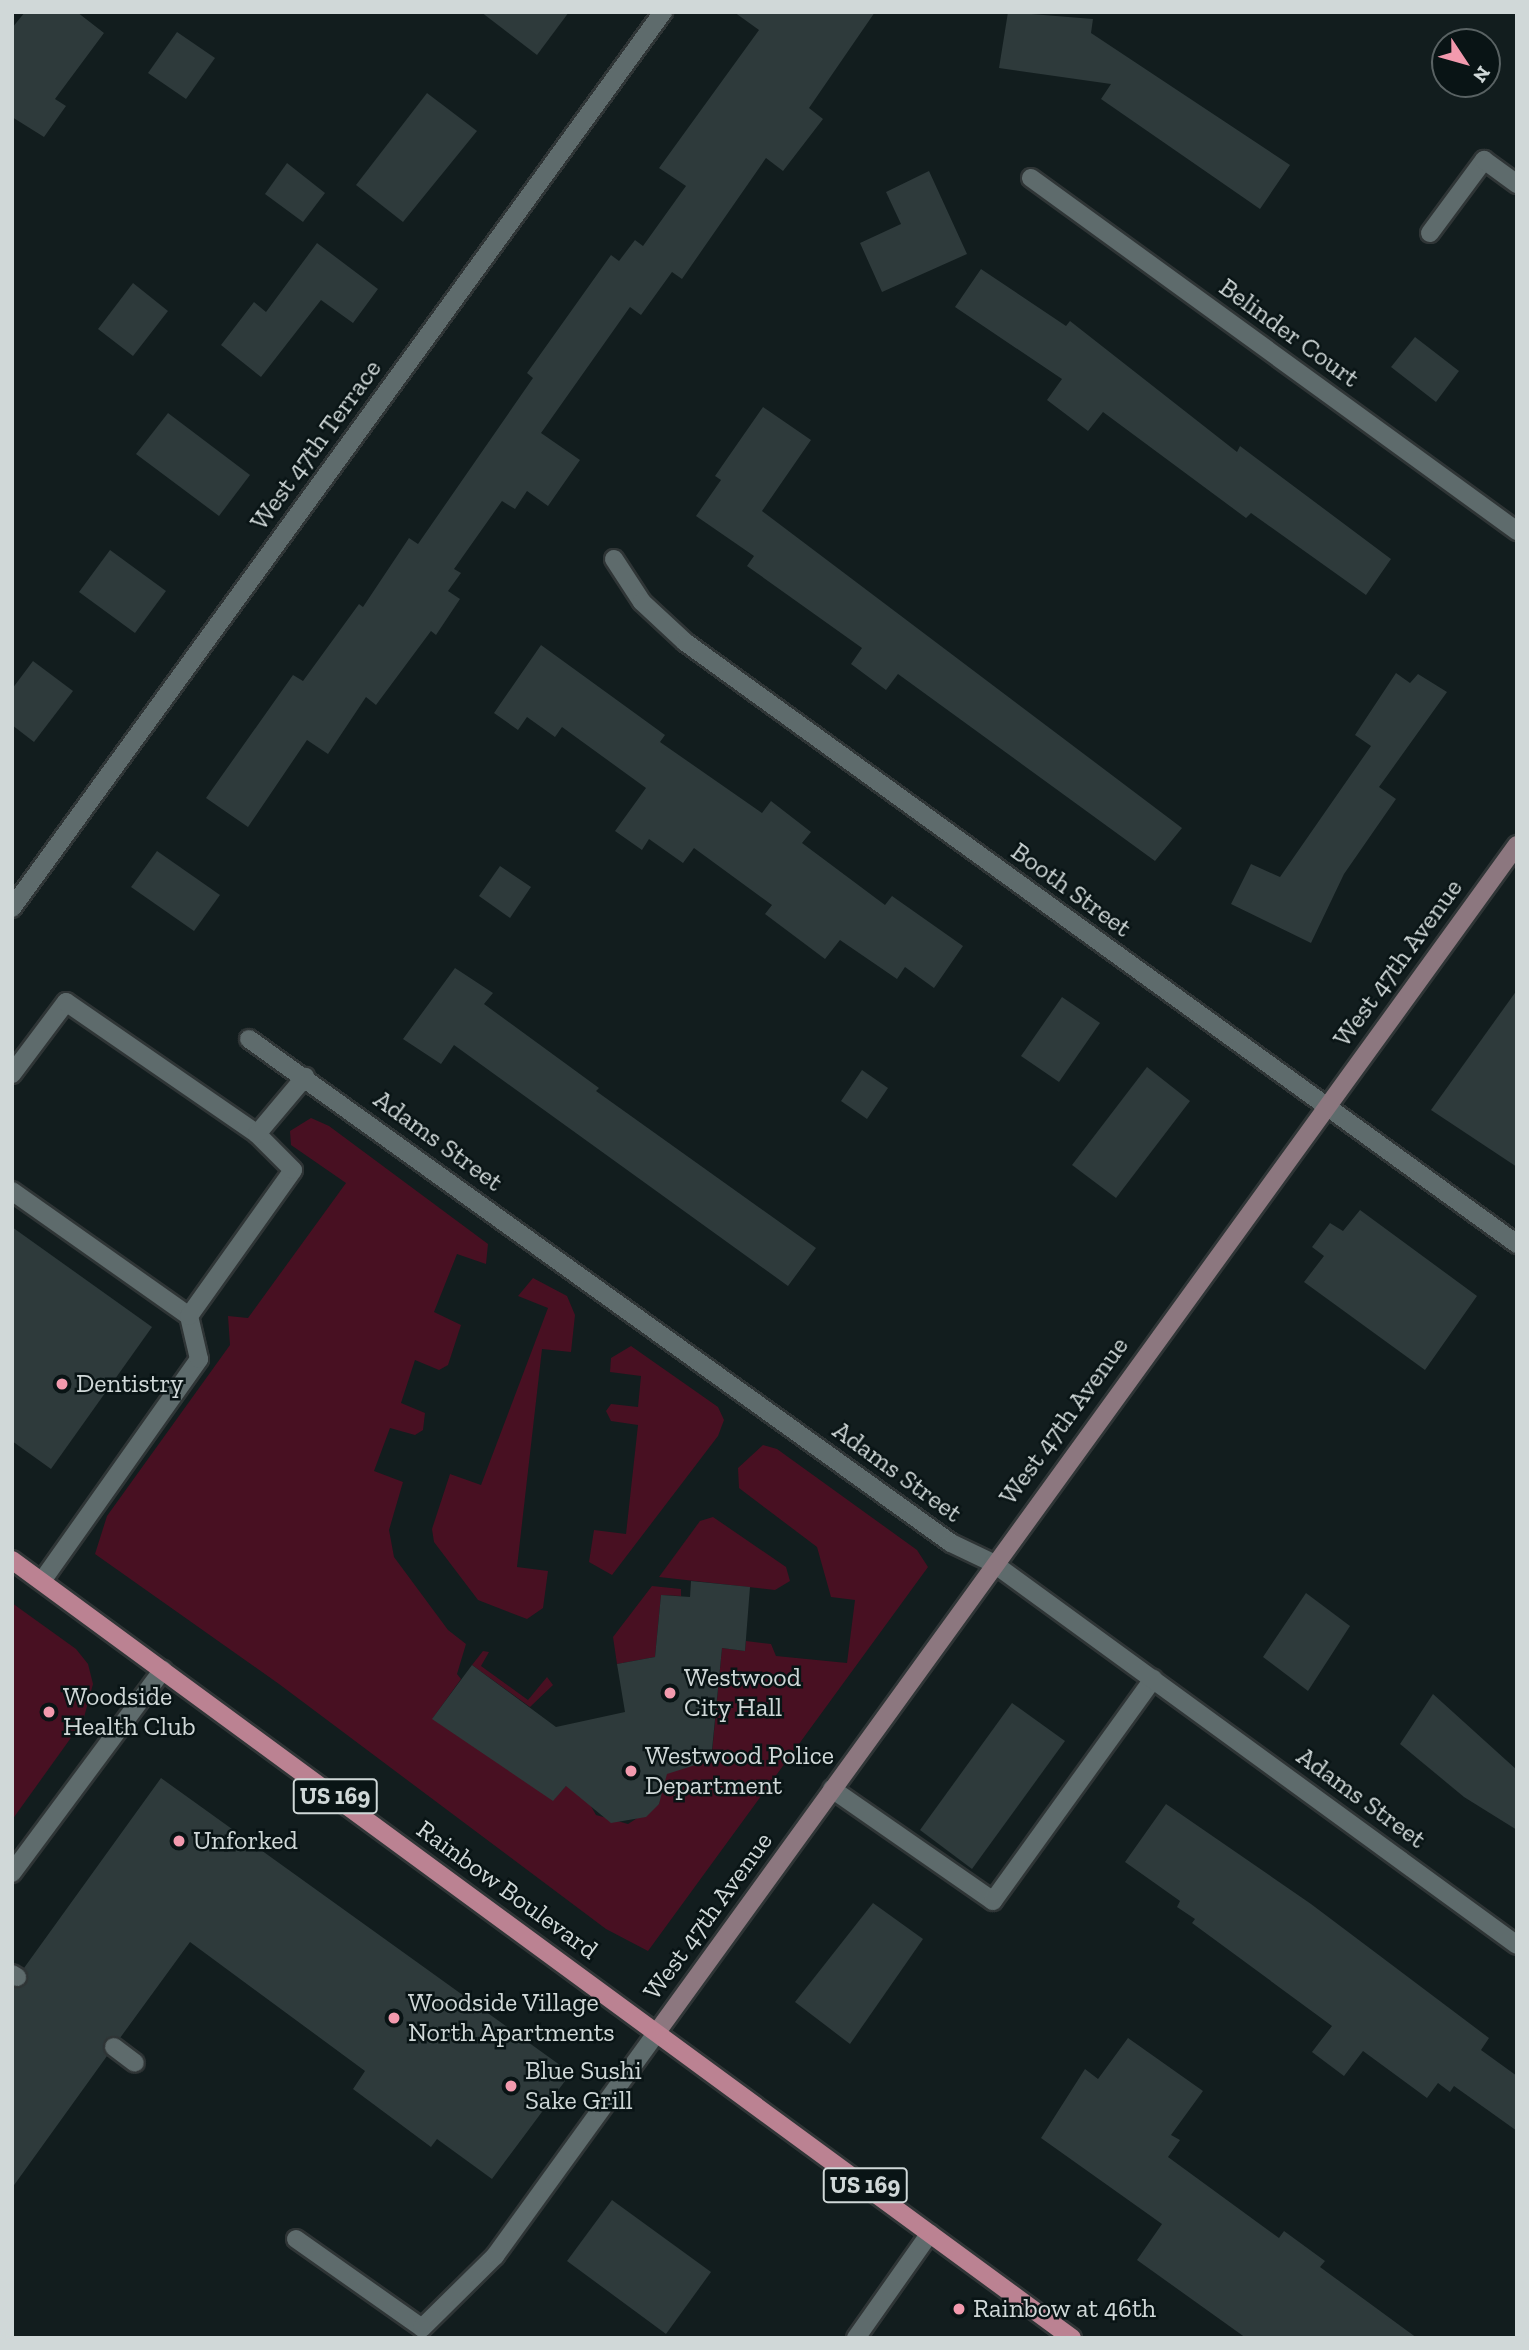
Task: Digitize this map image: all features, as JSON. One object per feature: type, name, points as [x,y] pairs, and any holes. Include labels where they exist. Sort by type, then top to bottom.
[{"type":"main road","name":"Rainbow Boulevard","points":[[12,1560],[1072,2338]]},
{"type":"street","name":"West 47th Terrace","points":[[12,908],[663,12]]},
{"type":"street","points":[[1430,233],[1485,160],[1517,184]]},
{"type":"street","name":"Belinder Court","points":[[1031,178],[1517,531]]},
{"type":"street","name":"Booth Street","points":[[614,559],[642,603],[685,642],[1517,1244]]},
{"type":"street","name":"West 47th Avenue","points":[[657,2032],[993,1563],[1517,845]]},
{"type":"street","points":[[12,1074],[66,1002],[257,1134],[293,1170],[190,1316]]},
{"type":"street","name":"Adams Street","points":[[249,1039],[951,1543],[993,1563],[1517,1945]]},
{"type":"street","points":[[257,1134],[305,1077]]},
{"type":"street","points":[[12,1191],[190,1316],[199,1359],[42,1581]]},
{"type":"street","points":[[12,1873],[163,1670]]},
{"type":"street","points":[[832,1789],[993,1901],[1153,1679]]},
{"type":"street","points":[[296,2239],[418,2333],[495,2256],[657,2032]]},
{"type":"street","points":[[114,2047],[135,2063]]},
{"type":"street","points":[[856,2338],[930,2234]]},
{"type":"shaded area","points":[[311,1118],[329,1126],[488,1244],[486,1264],[457,1254],[434,1312],[461,1325],[448,1365],[439,1370],[415,1360],[401,1403],[425,1413],[423,1430],[415,1435],[390,1428],[374,1471],[403,1482],[389,1530],[394,1557],[448,1630],[466,1644],[457,1674],[461,1679],[433,1718],[553,1800],[567,1785],[580,1787],[596,1815],[628,1824],[659,1804],[664,1775],[674,1759],[711,1763],[722,1648],[745,1651],[746,1641],[771,1644],[776,1656],[847,1663],[855,1600],[831,1597],[817,1547],[739,1488],[738,1468],[763,1445],[777,1449],[917,1550],[928,1567],[648,1951],[606,1929],[279,1684],[95,1554],[107,1516],[230,1345],[228,1316],[248,1318],[346,1183],[291,1145],[290,1131]]},
{"type":"shaded area","points":[[533,1278],[567,1296],[575,1315],[571,1352],[542,1349],[517,1567],[548,1571],[543,1608],[527,1619],[478,1600],[434,1542],[432,1529],[450,1474],[481,1485],[548,1308],[518,1296]]},
{"type":"shaded area","points":[[631,1346],[718,1407],[724,1420],[718,1436],[612,1575],[589,1562],[594,1530],[626,1534],[638,1425],[611,1421],[606,1411],[611,1404],[638,1407],[641,1376],[610,1372],[611,1358]]},
{"type":"shaded area","points":[[713,1517],[786,1567],[790,1581],[775,1590],[659,1577],[700,1521]]},
{"type":"shaded area","points":[[652,1586],[681,1589],[681,1596],[661,1595],[655,1657],[617,1664],[613,1637]]},
{"type":"shaded area","name":"Woodside Health Club","points":[[12,1603],[76,1649],[88,1664],[93,1684],[83,1721],[12,1820]]},
{"type":"shaded area","points":[[483,1651],[489,1652],[481,1666],[528,1700],[547,1677],[553,1685],[530,1707],[472,1665]]},
{"type":"building","points":[[25,12],[77,12],[104,33],[55,99],[66,106],[44,137],[12,117],[12,28]]},
{"type":"building","points":[[481,12],[569,12],[537,55]]},
{"type":"building","points":[[734,12],[875,12],[809,108],[823,119],[783,171],[766,158],[682,279],[672,272],[641,315],[630,307],[541,433],[580,460],[548,506],[527,491],[515,509],[502,501],[454,569],[461,573],[448,591],[460,599],[436,635],[431,631],[376,705],[366,697],[328,754],[307,740],[248,827],[206,798],[293,675],[303,681],[359,604],[363,607],[409,538],[418,544],[533,378],[527,373],[611,255],[619,261],[635,240],[643,246],[686,186],[659,168],[759,30]]},
{"type":"building","points":[[1008,12],[1093,19],[1091,33],[1290,165],[1260,209],[1101,99],[1111,84],[999,68]]},
{"type":"building","points":[[177,32],[215,58],[186,99],[148,73]]},
{"type":"building","points":[[427,93],[477,131],[403,222],[356,185]]},
{"type":"building","points":[[287,163],[325,193],[303,222],[265,194]]},
{"type":"building","points":[[929,171],[967,254],[882,292],[860,243],[901,224],[886,192]]},
{"type":"building","points":[[317,243],[378,289],[353,323],[321,300],[261,377],[221,345],[254,302],[266,312]]},
{"type":"building","points":[[981,269],[1066,326],[1070,321],[1237,452],[1240,446],[1391,559],[1366,595],[1251,513],[1246,518],[1103,412],[1088,431],[1047,400],[1062,379],[955,307]]},
{"type":"building","points":[[133,283],[168,311],[133,356],[98,329]]},
{"type":"building","points":[[1415,337],[1459,371],[1436,402],[1391,367]]},
{"type":"building","points":[[763,407],[811,440],[762,511],[1182,828],[1155,861],[898,674],[886,690],[851,664],[862,648],[747,566],[754,556],[696,516],[721,480],[715,476]]},
{"type":"building","points":[[168,413],[250,475],[219,516],[136,454]]},
{"type":"building","points":[[110,550],[166,591],[135,633],[79,592]]},
{"type":"building","points":[[541,645],[665,735],[660,742],[762,813],[771,801],[811,832],[802,843],[885,905],[892,896],[963,946],[934,988],[905,967],[897,979],[840,940],[825,959],[765,914],[772,905],[694,848],[683,863],[649,839],[642,850],[615,831],[646,788],[562,727],[555,737],[527,717],[518,730],[494,713]]},
{"type":"building","points":[[33,661],[73,691],[34,742],[12,725],[12,689]]},
{"type":"building","points":[[1396,673],[1410,683],[1418,674],[1447,692],[1379,787],[1396,799],[1344,874],[1311,943],[1231,904],[1251,864],[1280,877],[1371,746],[1355,735]]},
{"type":"building","points":[[157,851],[220,895],[194,931],[131,887]]},
{"type":"building","points":[[500,866],[531,887],[510,918],[479,896]]},
{"type":"building","points":[[455,968],[493,993],[484,1004],[599,1088],[596,1091],[816,1248],[788,1286],[454,1045],[441,1064],[403,1039]]},
{"type":"building","points":[[1517,990],[1517,1167],[1431,1110]]},
{"type":"building","points":[[1062,997],[1100,1023],[1059,1082],[1021,1056]]},
{"type":"building","points":[[1147,1067],[1190,1101],[1116,1198],[1072,1165]]},
{"type":"building","points":[[862,1070],[888,1088],[867,1119],[841,1101]]},
{"type":"building","points":[[1360,1210],[1477,1296],[1425,1370],[1304,1282],[1324,1256],[1312,1247],[1330,1223],[1343,1231]]},
{"type":"building","name":"Dentistry","points":[[12,1227],[152,1327],[51,1469],[12,1441]]},
{"type":"building","name":"Westwood City Hall","points":[[691,1581],[750,1587],[745,1651],[722,1648],[711,1760],[667,1774],[659,1804],[646,1817],[611,1823],[566,1786],[553,1801],[432,1719],[472,1665],[556,1727],[625,1712],[617,1664],[655,1657],[661,1595],[690,1597]]},
{"type":"building","points":[[1306,1593],[1350,1626],[1308,1691],[1263,1657]]},
{"type":"building","points":[[1433,1694],[1517,1770],[1517,1830],[1464,1797],[1400,1744]]},
{"type":"building","points":[[1012,1703],[1065,1741],[972,1869],[920,1830]]},
{"type":"building","points":[[161,1778],[571,2073],[492,2179],[437,2139],[431,2147],[353,2089],[365,2071],[190,1942],[120,2038],[105,2041],[107,2056],[12,2188],[12,1987],[26,1983],[24,1968]]},
{"type":"building","points":[[1166,1804],[1311,1904],[1489,2038],[1481,2050],[1517,2076],[1517,2131],[1454,2086],[1450,2092],[1438,2083],[1427,2098],[1363,2051],[1344,2076],[1312,2052],[1332,2026],[1192,1923],[1195,1919],[1177,1907],[1180,1901],[1125,1862]]},
{"type":"building","points":[[873,1903],[923,1939],[850,2044],[795,2002]]},
{"type":"building","points":[[1128,2038],[1203,2091],[1171,2135],[1180,2140],[1168,2157],[1279,2238],[1284,2231],[1325,2261],[1320,2267],[1417,2338],[1246,2338],[1137,2260],[1162,2224],[1041,2138],[1085,2069],[1098,2079]]},
{"type":"building","points":[[612,2200],[711,2272],[666,2334],[567,2261]]},
{"type":"place","name":"Dentistry","points":[[62,1384]]},
{"type":"place","name":"Westwood City Hall","points":[[670,1693]]},
{"type":"place","name":"Woodside Health Club","points":[[49,1712]]},
{"type":"place","name":"Westwood Police Department","points":[[631,1771]]},
{"type":"place","name":"Unforked","points":[[179,1841]]},
{"type":"place","name":"Woodside Village North Apartments","points":[[394,2018]]},
{"type":"place","name":"Blue Sushi Sake Grill","points":[[511,2086]]},
{"type":"place","name":"Rainbow at 46th","points":[[959,2309]]}]
